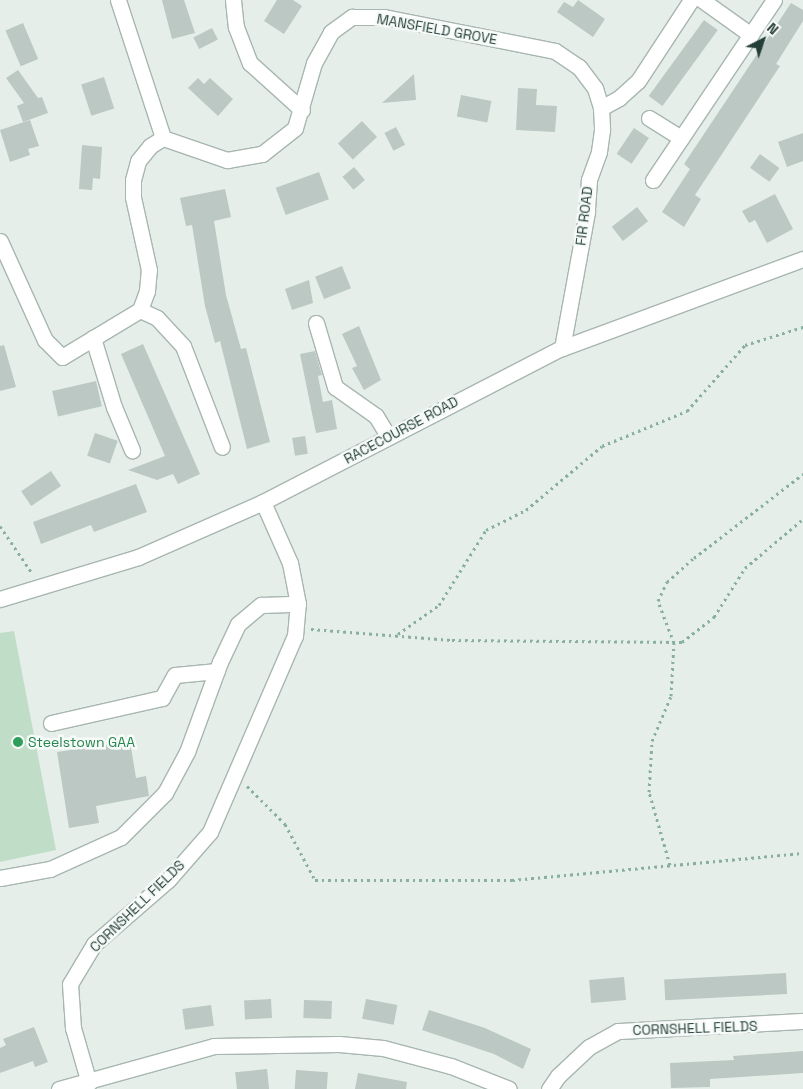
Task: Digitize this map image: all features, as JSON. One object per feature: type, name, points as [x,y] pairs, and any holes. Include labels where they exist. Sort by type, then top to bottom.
[{"type":"street","points":[[0,241],[45,340],[62,357],[140,310],[147,291],[149,270],[133,197],[133,180],[138,161],[150,146],[162,138],[118,0]]},
{"type":"street","points":[[232,0],[236,27],[250,63],[302,110]]},
{"type":"street","points":[[601,108],[619,98],[638,81],[690,0]]},
{"type":"street","points":[[702,0],[751,36]]},
{"type":"street","points":[[653,180],[774,0]]},
{"type":"street","name":"MANSFIELD GROVE","points":[[162,138],[228,160],[262,154],[295,128],[302,110],[314,63],[331,32],[352,17],[384,17],[555,51],[579,68],[594,88],[601,108]]},
{"type":"street","name":"FIR ROAD","points":[[562,348],[587,212],[589,180],[599,152],[601,108]]},
{"type":"street","points":[[649,118],[681,138]]},
{"type":"street","name":"RACECOURSE ROAD","points":[[0,600],[138,557],[262,502],[562,348],[803,259]]},
{"type":"street","points":[[140,310],[157,318],[183,346],[222,447]]},
{"type":"street","points":[[316,322],[335,387],[376,416],[388,436]]},
{"type":"street","points":[[93,338],[114,407],[132,450]]},
{"type":"street","name":"CORNSHELL FIELDS","points":[[89,1083],[73,1028],[70,984],[78,966],[94,944],[168,880],[210,832],[295,636],[298,604],[290,562],[262,502]]},
{"type":"street","points":[[0,878],[50,869],[121,837],[165,793],[187,752],[217,671],[238,624],[261,606],[298,604]]},
{"type":"street","points":[[51,723],[162,698],[175,675],[217,671]]},
{"type":"street","name":"CORNSHELL FIELDS","points":[[549,1089],[558,1076],[589,1047],[618,1031],[803,1021]]},
{"type":"street","points":[[59,1089],[89,1083],[214,1046],[339,1044],[383,1048],[451,1066],[509,1089]]},
{"type":"path","points":[[397,634],[428,616],[439,605],[486,530],[526,510],[602,446],[687,411],[745,345],[803,327]]},
{"type":"path","points":[[670,865],[649,792],[652,740],[670,696],[674,643],[658,601],[667,582],[721,536],[803,474]]},
{"type":"path","points":[[296,624],[316,630],[397,634],[452,640],[682,642],[702,629],[714,617],[745,568],[803,518]]},
{"type":"path","points":[[0,526],[22,555],[40,587]]},
{"type":"path","points":[[235,778],[250,788],[285,824],[315,880],[512,880],[803,852]]},
{"type":"green space","name":"Steelstown GAA","points":[[14,631],[56,850],[0,862],[0,633]]},
{"type":"building","points":[[162,0],[184,0],[195,33],[172,39]]},
{"type":"building","points":[[277,0],[293,0],[302,6],[284,34],[264,21]]},
{"type":"building","points":[[578,0],[605,19],[593,37],[557,12],[564,2],[573,7]]},
{"type":"building","points":[[791,3],[803,10],[803,21],[776,64],[780,66],[695,195],[701,199],[684,227],[662,212],[690,169],[684,164]]},
{"type":"building","points":[[704,20],[718,30],[663,106],[649,96]]},
{"type":"building","points":[[23,23],[38,59],[21,66],[6,30]]},
{"type":"building","points":[[212,28],[218,40],[199,49],[193,38]]},
{"type":"building","points":[[18,70],[38,98],[42,97],[48,113],[23,122],[17,106],[24,103],[6,78]]},
{"type":"building","points":[[414,74],[416,100],[382,103]]},
{"type":"building","points":[[104,77],[114,108],[91,116],[81,84]]},
{"type":"building","points":[[198,78],[204,84],[210,78],[233,99],[218,116],[188,88]]},
{"type":"building","points":[[518,88],[537,89],[536,105],[557,106],[555,132],[516,130]]},
{"type":"building","points":[[461,95],[491,101],[487,123],[457,117]]},
{"type":"building","points":[[30,120],[39,146],[28,149],[30,155],[10,162],[0,130]]},
{"type":"building","points":[[362,121],[377,137],[353,160],[338,144]]},
{"type":"building","points":[[396,127],[405,145],[393,151],[384,133]]},
{"type":"building","points":[[634,128],[649,138],[632,164],[617,154]]},
{"type":"building","points":[[803,133],[803,161],[787,167],[778,142]]},
{"type":"building","points":[[82,145],[102,147],[100,179],[93,178],[92,190],[79,189]]},
{"type":"building","points":[[760,154],[779,168],[769,182],[750,168]]},
{"type":"building","points":[[354,167],[365,180],[353,190],[343,177]]},
{"type":"building","points":[[319,172],[329,199],[286,215],[276,188]]},
{"type":"building","points":[[225,189],[231,217],[214,221],[226,295],[241,349],[246,348],[270,442],[247,449],[220,341],[215,343],[205,306],[192,225],[186,226],[180,198]]},
{"type":"building","points":[[775,194],[793,229],[767,243],[755,220],[749,223],[742,211]]},
{"type":"building","points":[[637,207],[648,221],[623,241],[612,227]]},
{"type":"building","points":[[342,266],[351,288],[324,299],[315,277]]},
{"type":"building","points":[[309,280],[313,303],[292,310],[285,289]]},
{"type":"building","points":[[359,326],[381,380],[364,390],[352,368],[357,366],[342,334]]},
{"type":"building","points":[[143,344],[200,474],[178,484],[173,474],[157,480],[128,470],[165,456],[121,354]]},
{"type":"building","points":[[4,345],[16,387],[0,391],[0,346]]},
{"type":"building","points":[[315,351],[322,375],[318,376],[323,402],[332,400],[337,429],[316,433],[300,354]]},
{"type":"building","points":[[96,381],[102,406],[58,416],[52,391]]},
{"type":"building","points":[[95,433],[118,441],[110,464],[87,456]]},
{"type":"building","points":[[305,436],[308,454],[295,456],[292,438]]},
{"type":"building","points":[[51,471],[61,486],[31,506],[21,491]]},
{"type":"building","points":[[136,484],[147,512],[94,532],[91,525],[41,544],[33,522]]},
{"type":"building","points":[[130,741],[136,778],[146,776],[149,796],[96,806],[99,823],[69,828],[57,752]]},
{"type":"building","points":[[786,973],[787,994],[665,1000],[664,979]]},
{"type":"building","points":[[624,977],[626,1000],[591,1003],[589,980]]},
{"type":"building","points":[[271,999],[272,1018],[245,1019],[244,1000]]},
{"type":"building","points":[[366,999],[397,1005],[394,1025],[362,1019]]},
{"type":"building","points":[[304,1000],[332,1001],[331,1019],[303,1018]]},
{"type":"building","points":[[211,1005],[214,1026],[185,1030],[182,1009]]},
{"type":"building","points":[[429,1010],[485,1028],[531,1049],[523,1069],[494,1054],[422,1030]]},
{"type":"building","points":[[34,1027],[48,1062],[35,1067],[33,1061],[0,1073],[0,1048],[6,1045],[3,1039]]},
{"type":"building","points":[[803,1051],[803,1073],[710,1079],[710,1087],[671,1088],[670,1063],[734,1060],[733,1056]]},
{"type":"building","points":[[267,1069],[269,1089],[237,1089],[235,1072]]},
{"type":"building","points":[[296,1070],[328,1072],[327,1089],[295,1089]]},
{"type":"building","points":[[358,1073],[407,1082],[406,1089],[355,1089]]},
{"type":"place","name":"Steelstown GAA","points":[[18,742]]}]
